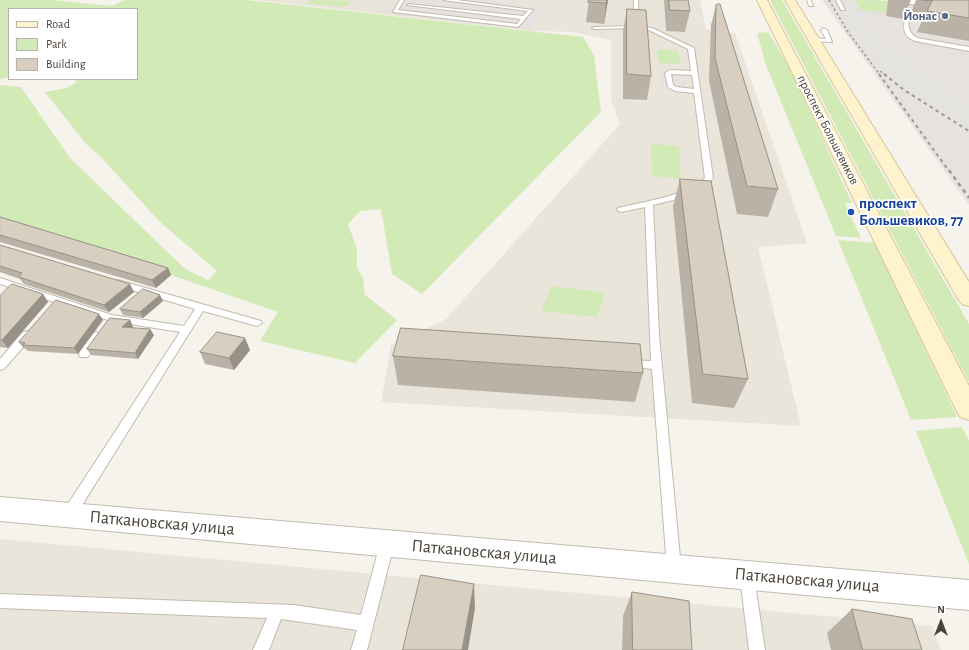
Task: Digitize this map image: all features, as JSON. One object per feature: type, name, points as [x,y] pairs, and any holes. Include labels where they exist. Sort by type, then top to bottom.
[{"type":"main road","name":"проспект Большевиков","points":[[762,0],[969,410]]},
{"type":"main road","name":"проспект Большевиков","points":[[790,0],[818,35],[969,300]]},
{"type":"street","points":[[899,0],[906,4],[969,6]]},
{"type":"street","name":"Паткановская улица","points":[[0,509],[69,514],[387,544],[746,574],[969,595]]},
{"type":"lane","points":[[409,5],[414,0]]},
{"type":"lane","points":[[445,0],[531,10],[525,18],[518,26],[395,11],[401,2],[409,5],[525,18]]},
{"type":"lane","points":[[635,27],[636,0]]},
{"type":"lane","points":[[809,0],[812,5]]},
{"type":"lane","points":[[838,0],[843,9]]},
{"type":"lane","points":[[969,11],[906,4],[904,31],[907,35],[915,39],[969,49]]},
{"type":"lane","points":[[594,28],[635,27],[650,29],[690,48],[697,91],[709,178],[707,183],[698,188],[649,204],[621,210]]},
{"type":"lane","points":[[694,73],[668,73],[670,86],[675,89],[697,91]]},
{"type":"lane","points":[[649,204],[656,365],[674,568]]},
{"type":"lane","points":[[108,280],[257,324]]},
{"type":"lane","points":[[0,281],[56,300],[106,324],[186,330]]},
{"type":"lane","points":[[133,300],[144,290]]},
{"type":"lane","points":[[47,311],[56,300]]},
{"type":"lane","points":[[69,514],[201,307]]},
{"type":"lane","points":[[84,354],[106,324],[122,309]]},
{"type":"lane","points":[[0,366],[34,327]]},
{"type":"lane","points":[[622,362],[656,365]]},
{"type":"lane","points":[[359,650],[387,544]]},
{"type":"lane","points":[[746,574],[757,650]]},
{"type":"lane","points":[[0,601],[294,612],[367,624]]},
{"type":"lane","points":[[261,650],[277,611]]},
{"type":"shaded area","points":[[256,0],[700,0],[706,29],[735,33],[807,243],[758,247],[801,426],[381,402],[391,345],[446,319],[620,124],[611,100],[611,40],[573,32],[532,31]]},
{"type":"shaded area","points":[[407,0],[483,0],[546,7],[530,30],[384,13],[398,2],[404,3]]},
{"type":"shaded area","points":[[822,0],[876,0],[969,8],[969,205]]},
{"type":"shaded area","points":[[839,9],[861,10],[870,27],[879,35],[969,103],[969,128],[906,88],[880,65],[853,33]]},
{"type":"shaded area","points":[[659,70],[683,71],[687,91],[661,89]]},
{"type":"shaded area","points":[[0,539],[932,626],[941,650],[0,650]]},
{"type":"green space","points":[[0,0],[52,0],[112,6],[125,0],[247,0],[583,37],[594,55],[601,112],[422,294],[392,274],[381,209],[360,211],[348,224],[357,249],[357,267],[363,278],[365,295],[397,320],[355,363],[260,341],[278,312],[171,275],[0,223],[0,85],[21,87],[70,158],[185,269],[208,280],[217,271],[159,221],[100,156],[86,144],[45,92],[67,88],[77,82],[75,80],[138,80],[138,8],[8,8],[8,77],[0,79]]},
{"type":"green space","points":[[312,0],[352,1],[344,7],[306,3]]},
{"type":"green space","points":[[770,0],[782,0],[969,324],[969,382]]},
{"type":"green space","points":[[855,0],[888,1],[886,13],[861,10]]},
{"type":"green space","points":[[768,32],[789,67],[852,203],[845,203],[861,238],[836,236],[766,65],[757,33]]},
{"type":"green space","points":[[657,49],[678,51],[681,64],[659,63]]},
{"type":"green space","points":[[651,144],[679,146],[681,179],[652,176]]},
{"type":"green space","points":[[838,240],[875,243],[957,417],[911,420]]},
{"type":"green space","points":[[552,286],[605,293],[597,317],[541,311]]},
{"type":"green space","points":[[962,427],[969,441],[969,564],[916,431]]},
{"type":"building","points":[[589,0],[607,0],[606,3],[588,2]]},
{"type":"building","points":[[669,0],[688,0],[690,11],[670,10]]},
{"type":"building","points":[[922,0],[969,0],[969,18],[927,11],[932,1]]},
{"type":"building","points":[[720,4],[778,189],[747,186],[715,58],[716,5]]},
{"type":"building","points":[[627,9],[646,10],[651,76],[627,74]]},
{"type":"building","points":[[680,179],[711,181],[748,379],[703,374]]},
{"type":"building","points":[[0,217],[168,268],[152,280],[0,235]]},
{"type":"building","points":[[0,245],[130,284],[104,305],[19,277],[22,273],[0,266]]},
{"type":"building","points":[[12,284],[43,294],[2,340],[0,340],[0,296]]},
{"type":"building","points":[[143,289],[160,295],[140,312],[120,309]]},
{"type":"building","points":[[56,300],[99,314],[74,348],[23,345],[25,343],[19,342]]},
{"type":"building","points":[[110,318],[130,320],[122,327],[150,329],[135,353],[87,349]]},
{"type":"building","points":[[401,328],[640,344],[643,373],[393,356]]},
{"type":"building","points":[[217,332],[245,338],[229,358],[200,352]]},
{"type":"building","points":[[421,575],[474,584],[462,650],[403,650]]},
{"type":"building","points":[[632,592],[689,601],[692,650],[633,650]]},
{"type":"building","points":[[852,609],[912,619],[922,650],[863,650]]},
{"type":"railway","points":[[829,0],[848,32],[880,75]]},
{"type":"railway","points":[[880,71],[886,75]]},
{"type":"railway","points":[[879,74],[949,171]]},
{"type":"railway","points":[[884,74],[904,90],[969,131]]},
{"type":"railway","points":[[949,170],[969,198]]},
{"type":"place","name":"Йонас","points":[[945,16]]},
{"type":"place","name":"проспект Большевиков, 77","points":[[851,212]]}]
